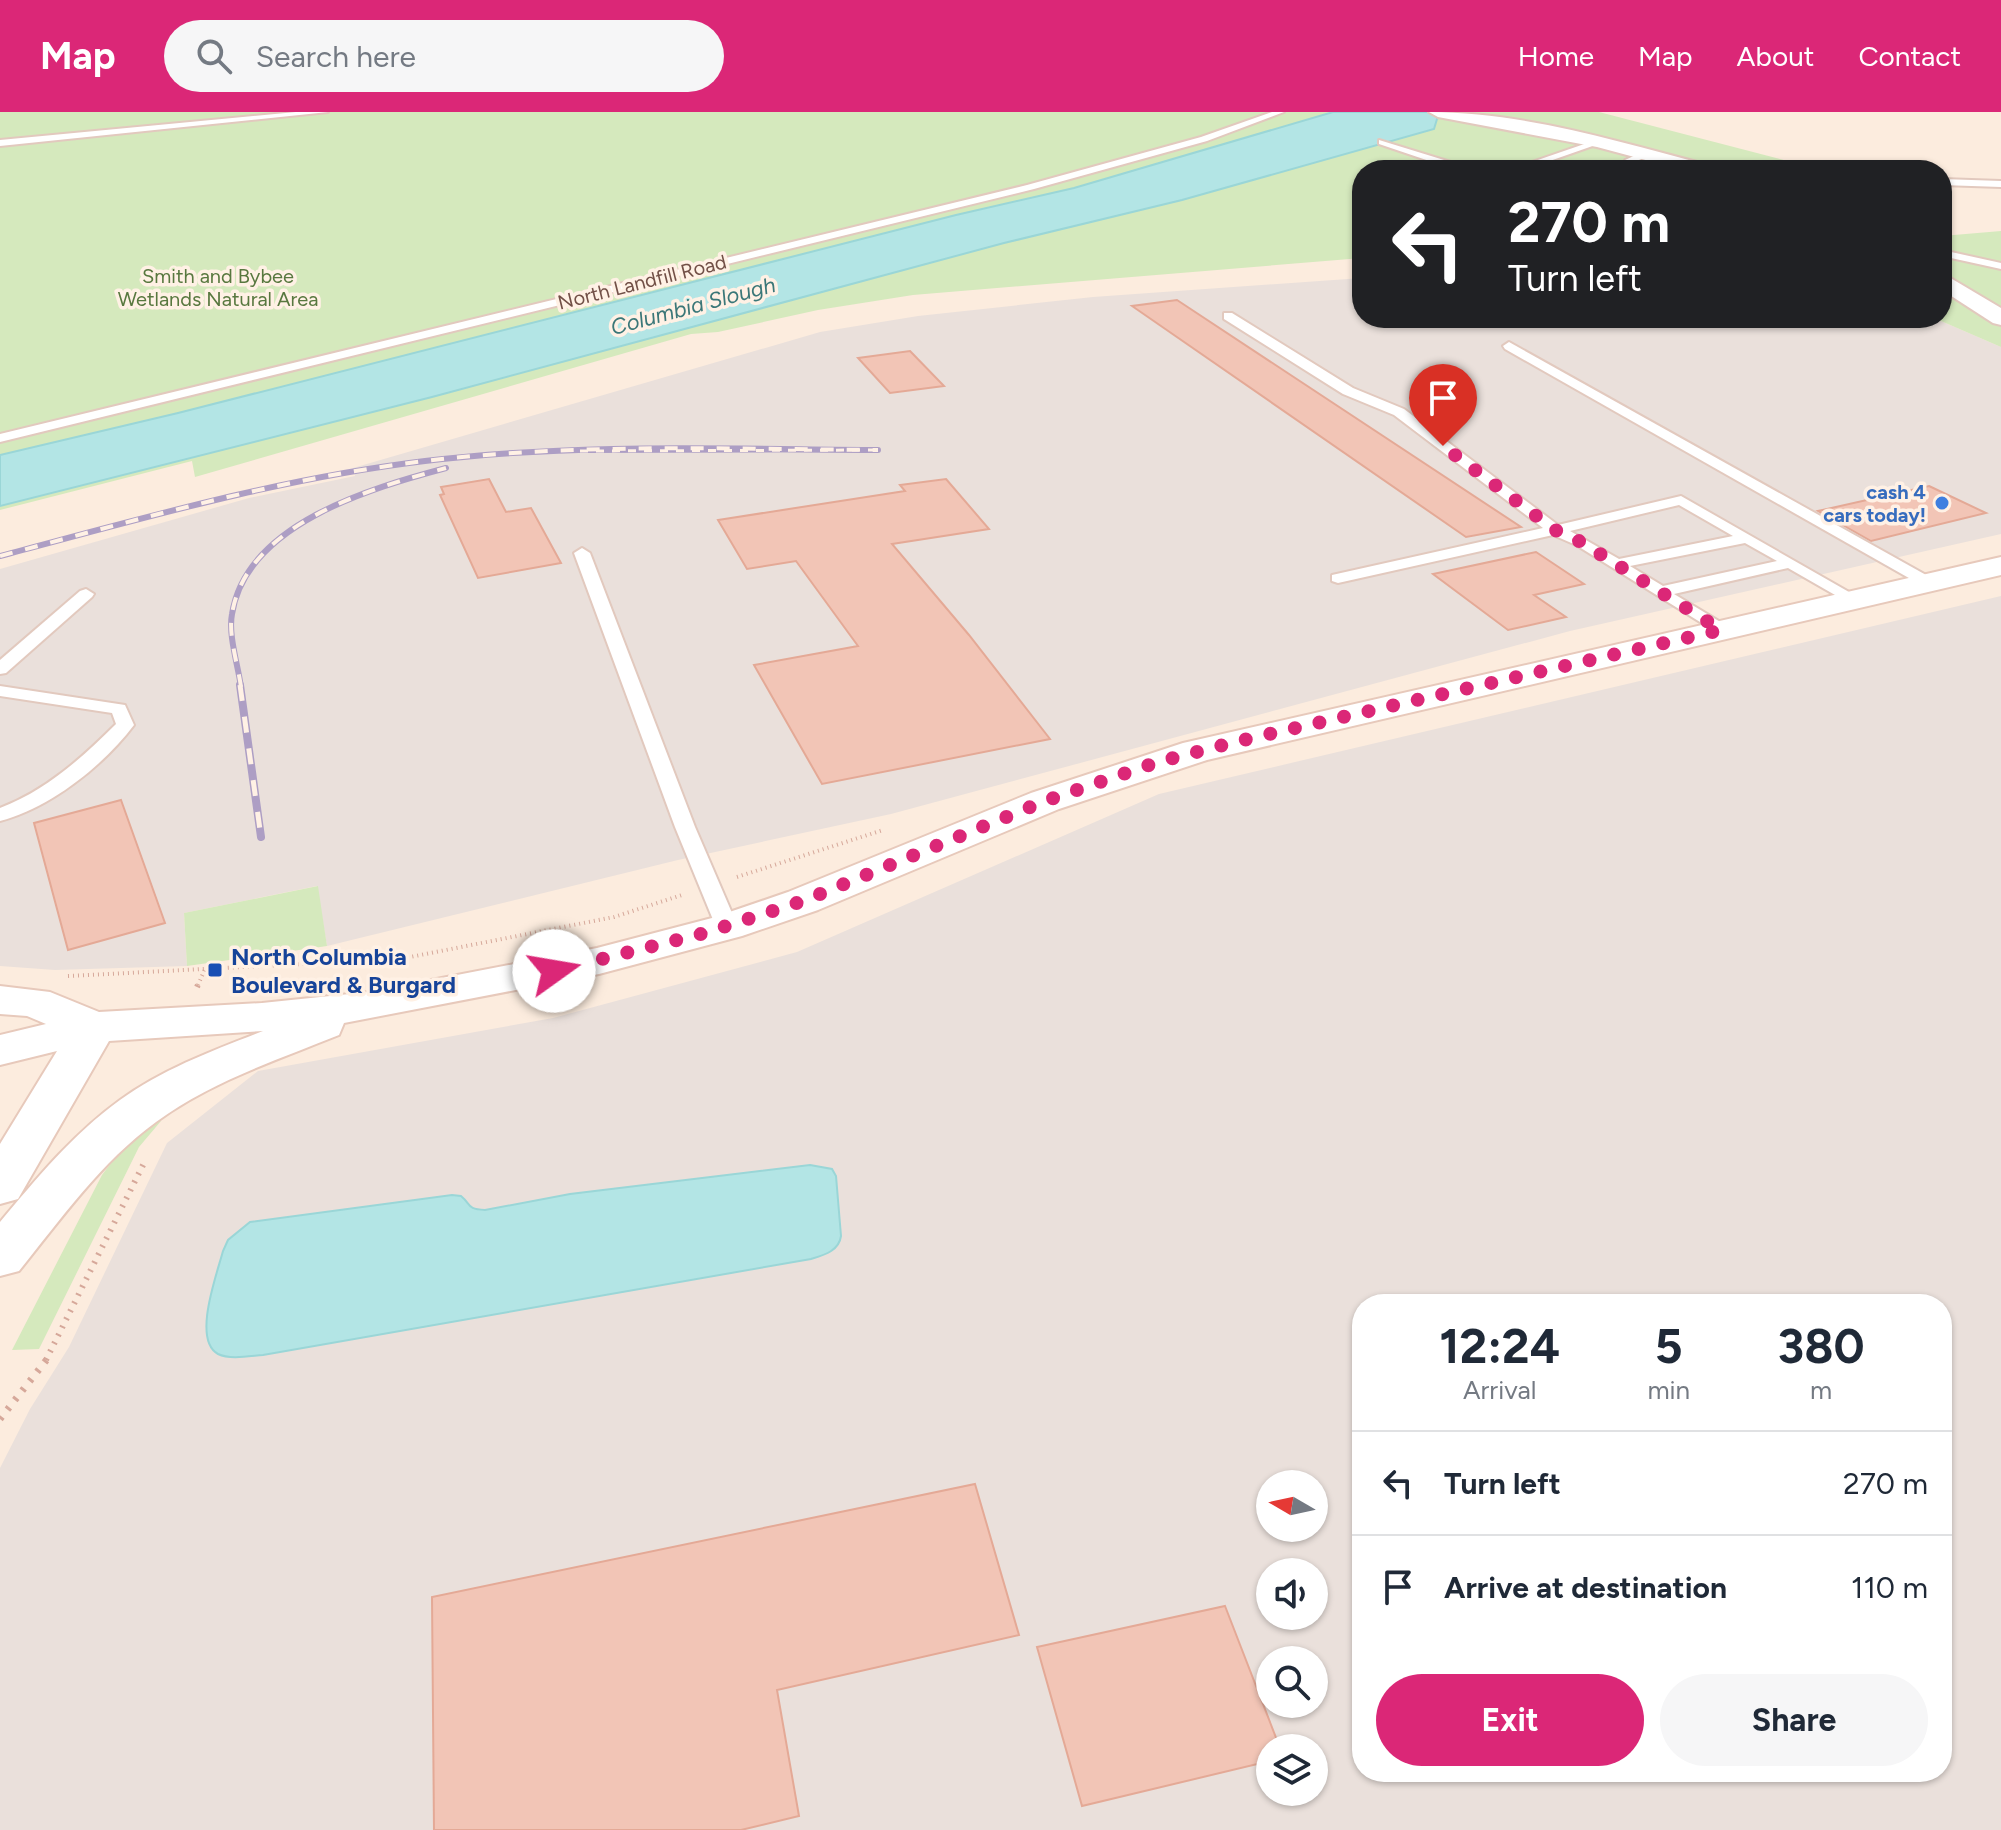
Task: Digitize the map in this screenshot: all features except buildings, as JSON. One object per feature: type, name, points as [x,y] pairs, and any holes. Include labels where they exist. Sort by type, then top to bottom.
[{"type":"main road","points":[[1438,112],[1599,142],[1645,160]]},
{"type":"main road","points":[[1952,286],[2001,318]]},
{"type":"main road","points":[[0,1050],[94,1027],[262,1017],[369,1006],[531,976],[727,927],[854,882],[1045,801],[1158,762],[2001,566]]},
{"type":"main road","points":[[0,1000],[34,1002],[94,1027]]},
{"type":"main road","points":[[0,1257],[90,1154],[139,1109],[237,1060],[369,1006]]},
{"type":"main road","points":[[0,1186],[94,1027]]},
{"type":"lane","points":[[0,143],[324,112]]},
{"type":"lane","name":"North Landfill Road","points":[[0,438],[1030,187],[1191,143],[1280,112]]},
{"type":"lane","points":[[1382,142],[1435,160]]},
{"type":"lane","points":[[1544,160],[1599,142]]},
{"type":"lane","points":[[1952,182],[2001,184]]},
{"type":"lane","points":[[1952,255],[2001,266]]},
{"type":"lane","points":[[1228,316],[1348,391],[1399,412],[1555,530],[1581,542],[1721,630]]},
{"type":"lane","points":[[1509,346],[1929,583]]},
{"type":"lane","points":[[1338,578],[1681,500],[1855,600]]},
{"type":"lane","points":[[1616,564],[1748,538]]},
{"type":"lane","points":[[582,553],[727,927]]},
{"type":"lane","points":[[1660,592],[1791,563]]},
{"type":"lane","points":[[0,669],[86,594]]},
{"type":"lane","points":[[0,691],[119,709],[125,725],[88,764],[16,810],[0,815]]},
{"type":"path","points":[[62,977],[400,959],[614,917],[876,830],[890,830]]},
{"type":"path","points":[[0,1419],[49,1356],[149,1153]]},
{"type":"shaded area","points":[[1352,279],[1352,328],[1952,326],[2001,347],[2001,534],[1570,631],[891,814],[678,860],[327,946],[317,886],[184,913],[187,966],[55,970],[0,966],[0,569],[249,498],[355,476],[353,468],[820,332],[918,316],[1093,297]]},
{"type":"shaded area","points":[[2001,596],[2001,1830],[0,1830],[0,1468],[30,1409],[69,1347],[167,1143],[258,1071],[553,1018],[797,952],[1159,794]]},
{"type":"green space","name":"Smith and Bybee Wetlands Natural Area","points":[[0,112],[1599,112],[1784,160],[1352,160],[1352,259],[913,295],[818,310],[718,332],[691,334],[195,477],[192,461],[0,510]]},
{"type":"green space","points":[[2001,231],[2001,347],[1952,326],[1952,235]]},
{"type":"green space","points":[[318,886],[327,946],[187,966],[184,913]]},
{"type":"green space","points":[[156,1118],[161,1121],[139,1147],[39,1349],[12,1350],[102,1175],[123,1147]]},
{"type":"water","name":"Columbia Slough","points":[[1333,112],[1444,112],[1437,119],[1434,129],[1182,200],[1004,243],[432,397],[0,506],[0,455],[1074,188]]},
{"type":"water","points":[[810,1165],[832,1169],[836,1176],[841,1236],[834,1249],[811,1259],[263,1355],[223,1356],[211,1346],[207,1335],[208,1306],[223,1251],[228,1240],[250,1222],[452,1195],[461,1196],[472,1208],[485,1210],[570,1194]]},
{"type":"railway","points":[[0,556],[264,489],[425,461],[594,449],[878,450],[580,451]]},
{"type":"railway","points":[[241,687],[232,641],[232,614],[242,583],[261,556],[286,534],[349,499],[446,468]]},
{"type":"railway","points":[[240,685],[261,837]]},
{"type":"place","name":"cash 4 cars today!","points":[[1942,503]]},
{"type":"place","name":"North Columbia Boulevard & Burgard","points":[[215,970]]},
{"type":"route","points":[[554,971],[727,927],[803,901],[1045,801],[1158,762],[1721,630],[1581,542],[1555,530],[1443,446]]}]
